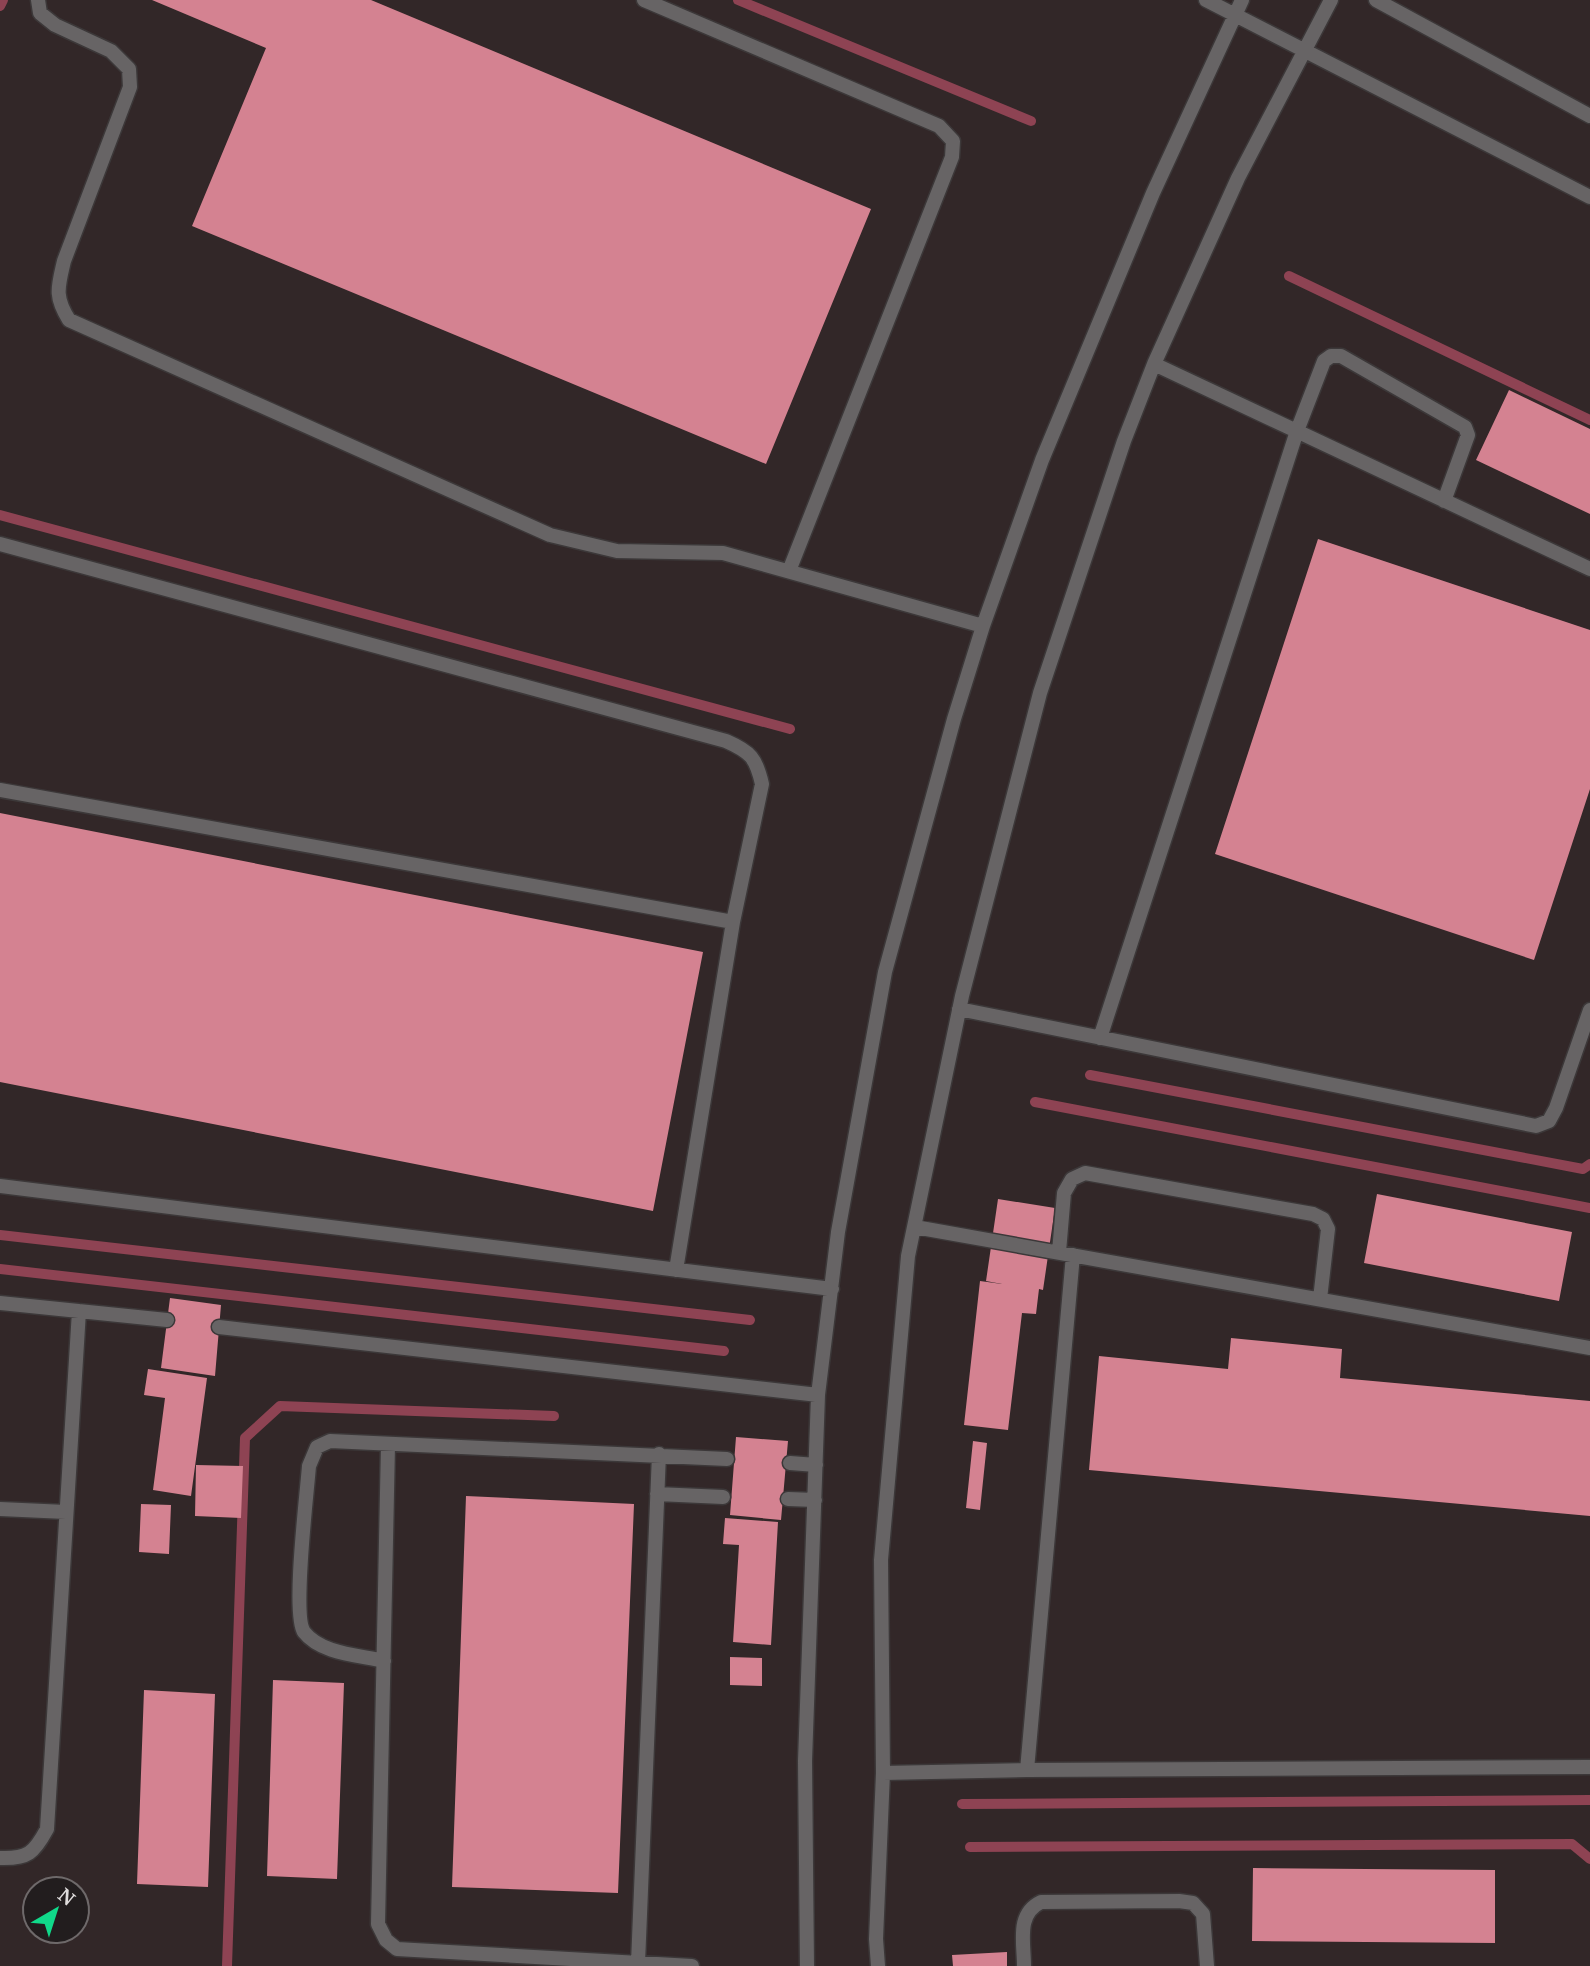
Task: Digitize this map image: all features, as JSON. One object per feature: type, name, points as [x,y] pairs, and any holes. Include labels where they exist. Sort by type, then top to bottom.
[{"type":"lane","points":[[38,0],[40,13],[55,25],[111,51],[129,69],[130,78],[130,87],[64,261],[57,290],[58,303],[69,320],[550,535],[617,551],[723,553],[983,626]]},
{"type":"lane","points":[[644,0],[939,126],[953,141],[953,157],[789,571]]},
{"type":"lane","points":[[1206,0],[1590,197]]},
{"type":"lane","points":[[807,1966],[805,1762],[818,1395],[838,1232],[885,972],[954,719],[983,626],[1042,460],[1153,193],[1241,0]]},
{"type":"lane","points":[[878,1966],[876,1939],[883,1773],[881,1560],[908,1255],[959,1009],[1040,693],[1124,441],[1154,364],[1238,178],[1331,0]]},
{"type":"lane","points":[[1376,0],[1590,116]]},
{"type":"lane","points":[[1100,1038],[1297,431],[1324,361],[1331,356],[1341,356],[1465,427],[1468,435],[1444,501]]},
{"type":"lane","points":[[1154,364],[1590,569]]},
{"type":"lane","points":[[0,544],[726,741],[745,750],[757,762],[762,784],[733,922],[676,1270]]},
{"type":"lane","points":[[0,790],[733,922]]},
{"type":"lane","points":[[959,1009],[1536,1126],[1549,1121],[1556,1108],[1590,1010]]},
{"type":"lane","points":[[1027,1770],[1066,1254],[1063,1193],[1072,1179],[1085,1172],[1313,1213],[1323,1219],[1328,1229],[1320,1299]]},
{"type":"lane","points":[[0,1186],[832,1289]]},
{"type":"lane","points":[[915,1227],[1590,1348]]},
{"type":"lane","points":[[0,1303],[167,1320]]},
{"type":"lane","points":[[0,1858],[21,1859],[37,1847],[47,1829],[79,1311]]},
{"type":"lane","points":[[219,1327],[818,1395]]},
{"type":"lane","points":[[384,1661],[324,1648],[303,1631],[299,1608],[309,1466],[317,1447],[330,1441],[727,1459]]},
{"type":"lane","points":[[388,1445],[378,1924],[386,1940],[397,1949],[692,1966]]},
{"type":"lane","points":[[638,1963],[659,1454]]},
{"type":"lane","points":[[790,1463],[816,1465]]},
{"type":"lane","points":[[657,1494],[723,1497]]},
{"type":"lane","points":[[788,1499],[814,1500]]},
{"type":"lane","points":[[0,1509],[66,1512]]},
{"type":"lane","points":[[883,1773],[1590,1767]]},
{"type":"lane","points":[[1024,1966],[1024,1915],[1031,1907],[1041,1902],[1179,1901],[1192,1903],[1203,1914],[1207,1966]]},
{"type":"shaded area","points":[[0,0],[1590,0],[1590,1966],[0,1966]]},
{"type":"building","points":[[152,0],[371,0],[871,209],[766,464],[192,226],[266,48]]},
{"type":"building","points":[[1509,390],[1590,429],[1590,514],[1476,460]]},
{"type":"building","points":[[1318,539],[1590,630],[1590,789],[1534,960],[1215,854]]},
{"type":"building","points":[[0,813],[703,952],[653,1211],[0,1082]]},
{"type":"building","points":[[1377,1194],[1572,1232],[1559,1301],[1364,1263]]},
{"type":"building","points":[[998,1199],[1055,1208],[1043,1290],[1039,1289],[1036,1314],[1022,1313],[1008,1430],[964,1425],[980,1281],[1002,1284],[986,1281]]},
{"type":"building","points":[[170,1298],[221,1305],[215,1376],[161,1368]]},
{"type":"building","points":[[1231,1338],[1342,1349],[1340,1378],[1590,1401],[1590,1516],[1089,1470],[1099,1356],[1228,1369]]},
{"type":"building","points":[[148,1369],[207,1378],[191,1496],[153,1490],[165,1398],[144,1395]]},
{"type":"building","points":[[736,1437],[788,1441],[781,1520],[730,1515]]},
{"type":"building","points":[[973,1441],[987,1443],[980,1510],[966,1508]]},
{"type":"building","points":[[196,1465],[243,1466],[241,1518],[195,1516]]},
{"type":"building","points":[[466,1496],[634,1504],[618,1893],[452,1887]]},
{"type":"building","points":[[141,1504],[171,1505],[169,1554],[139,1552]]},
{"type":"building","points":[[725,1518],[778,1522],[771,1645],[733,1642],[739,1545],[723,1544]]},
{"type":"building","points":[[730,1657],[762,1658],[762,1686],[730,1685]]},
{"type":"building","points":[[273,1680],[344,1683],[337,1879],[267,1876]]},
{"type":"building","points":[[144,1690],[215,1694],[208,1887],[137,1884]]},
{"type":"building","points":[[1253,1868],[1495,1870],[1495,1943],[1252,1941]]},
{"type":"building","points":[[1007,1952],[1007,1966],[953,1966],[952,1955]]},
{"type":"waterway","points":[[0,6],[3,0]]},
{"type":"waterway","points":[[738,0],[1031,121]]},
{"type":"waterway","points":[[1289,276],[1590,420]]},
{"type":"waterway","points":[[0,515],[790,729]]},
{"type":"waterway","points":[[1090,1075],[1583,1169],[1590,1164]]},
{"type":"waterway","points":[[1035,1102],[1590,1208]]},
{"type":"waterway","points":[[0,1235],[750,1320]]},
{"type":"waterway","points":[[0,1269],[724,1351]]},
{"type":"waterway","points":[[227,1966],[245,1438],[280,1406],[554,1416]]},
{"type":"waterway","points":[[962,1804],[1590,1800]]},
{"type":"waterway","points":[[970,1847],[1572,1844],[1590,1859]]}]
